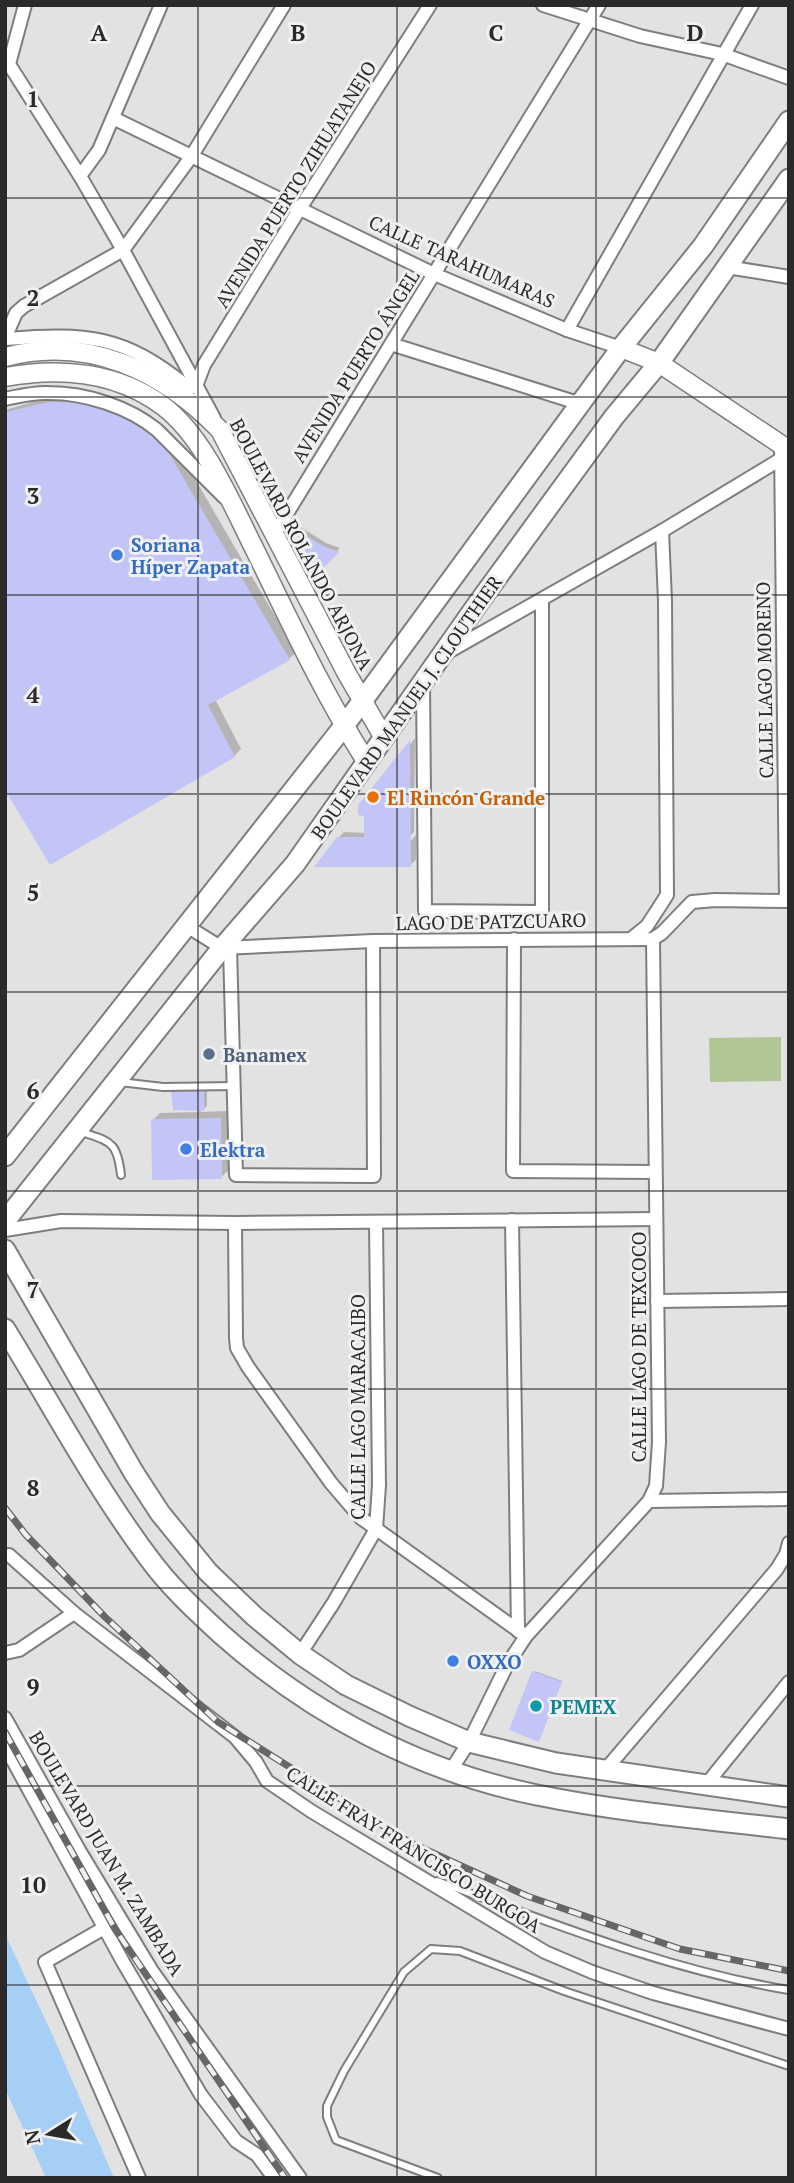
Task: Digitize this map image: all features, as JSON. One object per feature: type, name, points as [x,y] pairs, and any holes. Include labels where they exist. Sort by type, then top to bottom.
[{"type":"main road","name":"BOULEVARD MANUEL J. CLOUTHIER","points":[[5,1156],[363,701],[621,348],[703,246],[789,121]]},
{"type":"main road","name":"BOULEVARD MANUEL J. CLOUTHIER","points":[[5,1222],[114,1082],[295,864],[614,417],[659,363],[789,179]]},
{"type":"main road","name":"CALLE TARAHUMARAS","points":[[621,348],[659,363],[784,451]]},
{"type":"main road","name":"BOULEVARD ROLANDO ARJONA","points":[[5,358],[51,350],[91,354],[131,366],[160,380],[183,396],[220,430],[384,738]]},
{"type":"main road","points":[[5,377],[54,371],[103,377],[131,388],[164,407],[186,429],[231,503],[344,726],[366,761]]},
{"type":"main road","points":[[5,1250],[160,1513],[208,1572],[254,1616],[300,1654],[346,1685],[469,1742],[556,1763],[789,1797]]},
{"type":"main road","points":[[5,1329],[109,1500],[149,1559],[192,1608],[250,1660],[323,1711],[404,1753],[485,1782],[537,1795],[789,1829]]},
{"type":"street","points":[[25,5],[7,61],[123,250],[220,430]]},
{"type":"street","points":[[80,176],[99,150],[161,5]]},
{"type":"street","points":[[196,386],[189,388],[158,363],[103,340],[68,336],[5,339],[12,320],[24,306],[123,250],[191,157],[285,5]]},
{"type":"street","name":"AVENIDA PUERTO ZIHUATANEJO","points":[[196,386],[204,365],[299,209],[430,5]]},
{"type":"street","points":[[543,5],[640,36],[722,54],[789,78]]},
{"type":"street","name":"AVENIDA PUERTO ÁNGEL","points":[[275,533],[599,5]]},
{"type":"street","points":[[567,330],[752,5]]},
{"type":"street","name":"CALLE TARAHUMARAS","points":[[113,118],[435,274],[567,330],[621,348]]},
{"type":"street","points":[[727,267],[789,277]]},
{"type":"street","points":[[391,344],[581,404]]},
{"type":"street","points":[[5,400],[34,393],[52,393],[91,399],[135,415],[171,442],[231,503]]},
{"type":"street","points":[[443,655],[662,531],[784,451]]},
{"type":"street","name":"CALLE LAGO MORENO","points":[[784,451],[787,901]]},
{"type":"street","points":[[631,939],[647,926],[667,895],[662,531]]},
{"type":"street","name":"LAGO DE PATZCUARO","points":[[423,682],[425,911],[542,912],[542,600]]},
{"type":"street","points":[[660,907],[715,900],[787,901]]},
{"type":"street","points":[[653,939],[692,902]]},
{"type":"street","points":[[185,925],[226,948],[235,1086],[236,1175],[374,1176],[373,941]]},
{"type":"street","points":[[514,939],[513,1171],[655,1172]]},
{"type":"street","name":"LAGO DE PATZCUARO","points":[[226,948],[373,941],[653,939]]},
{"type":"street","name":"CALLE LAGO DE TEXCOCO","points":[[452,1770],[469,1742],[522,1633],[649,1501],[656,1486],[653,939]]},
{"type":"street","points":[[5,1230],[61,1221],[235,1223],[656,1219]]},
{"type":"street","points":[[512,1220],[522,1633]]},
{"type":"street","name":"CALLE LAGO MARACAIBO","points":[[300,1654],[376,1529],[379,1485],[376,1222]]},
{"type":"street","points":[[235,1223],[236,1338],[242,1358],[331,1483],[361,1518],[522,1633]]},
{"type":"street","points":[[657,1301],[789,1298]]},
{"type":"street","points":[[649,1501],[789,1499]]},
{"type":"street","points":[[606,1769],[778,1569],[789,1543]]},
{"type":"street","name":"CALLE FRAY FRANCISCO BURGOA","points":[[9,1555],[74,1613],[235,1738],[256,1762],[267,1781],[311,1811],[521,1939],[592,1972],[653,1993],[789,2029]]},
{"type":"street","points":[[5,1653],[19,1650],[74,1613]]},
{"type":"street","points":[[705,1786],[789,1682]]},
{"type":"street","name":"BOULEVARD JUAN M. ZAMBADA","points":[[5,1718],[79,1850],[152,1971],[300,2178]]},
{"type":"street","name":"BOULEVARD JUAN M. ZAMBADA","points":[[5,1746],[104,1928],[201,2095],[236,2141],[257,2155],[274,2178]]},
{"type":"street","points":[[104,1928],[45,1962],[139,2178]]},
{"type":"lane","points":[[114,1082],[163,1087],[235,1086]]},
{"type":"lane","points":[[77,1130],[107,1141],[113,1146],[117,1152],[121,1175]]},
{"type":"lane","points":[[417,1874],[586,1935],[706,1973],[789,1990]]},
{"type":"lane","points":[[438,2178],[336,2140],[327,2117],[327,2106],[344,2071],[404,1972],[431,1949],[460,1951],[564,1991],[789,2066]]},
{"type":"green space","points":[[781,1037],[781,1081],[710,1082],[709,1038]]},
{"type":"water","points":[[5,1934],[53,2036],[114,2178],[46,2178],[5,2089]]},
{"type":"building","name":"Soriana Híper Zapata","points":[[49,402],[74,402],[121,414],[154,437],[167,450],[290,660],[208,705],[235,757],[50,865],[5,790],[5,412]]},
{"type":"building","points":[[294,528],[323,546],[339,552],[317,575]]},
{"type":"building","points":[[410,740],[411,867],[314,867],[337,837],[364,837],[364,816],[358,815],[358,805]]},
{"type":"building","points":[[171,1091],[204,1091],[204,1111],[173,1110]]},
{"type":"building","name":"Elektra","points":[[221,1118],[222,1179],[152,1180],[151,1119]]},
{"type":"building","name":"PEMEX","points":[[532,1671],[562,1682],[539,1742],[509,1730]]},
{"type":"railway","points":[[5,1508],[26,1535],[105,1617],[218,1722],[409,1842],[527,1896],[680,1949],[789,1971]]},
{"type":"railway","points":[[5,1732],[115,1929],[285,2178]]},
{"type":"place","name":"Soriana Híper Zapata","points":[[117,555]]},
{"type":"place","name":"El Rincón Grande","points":[[373,797]]},
{"type":"place","name":"Banamex","points":[[209,1054]]},
{"type":"place","name":"Elektra","points":[[186,1149]]},
{"type":"place","name":"OXXO","points":[[453,1661]]},
{"type":"place","name":"PEMEX","points":[[536,1706]]}]
